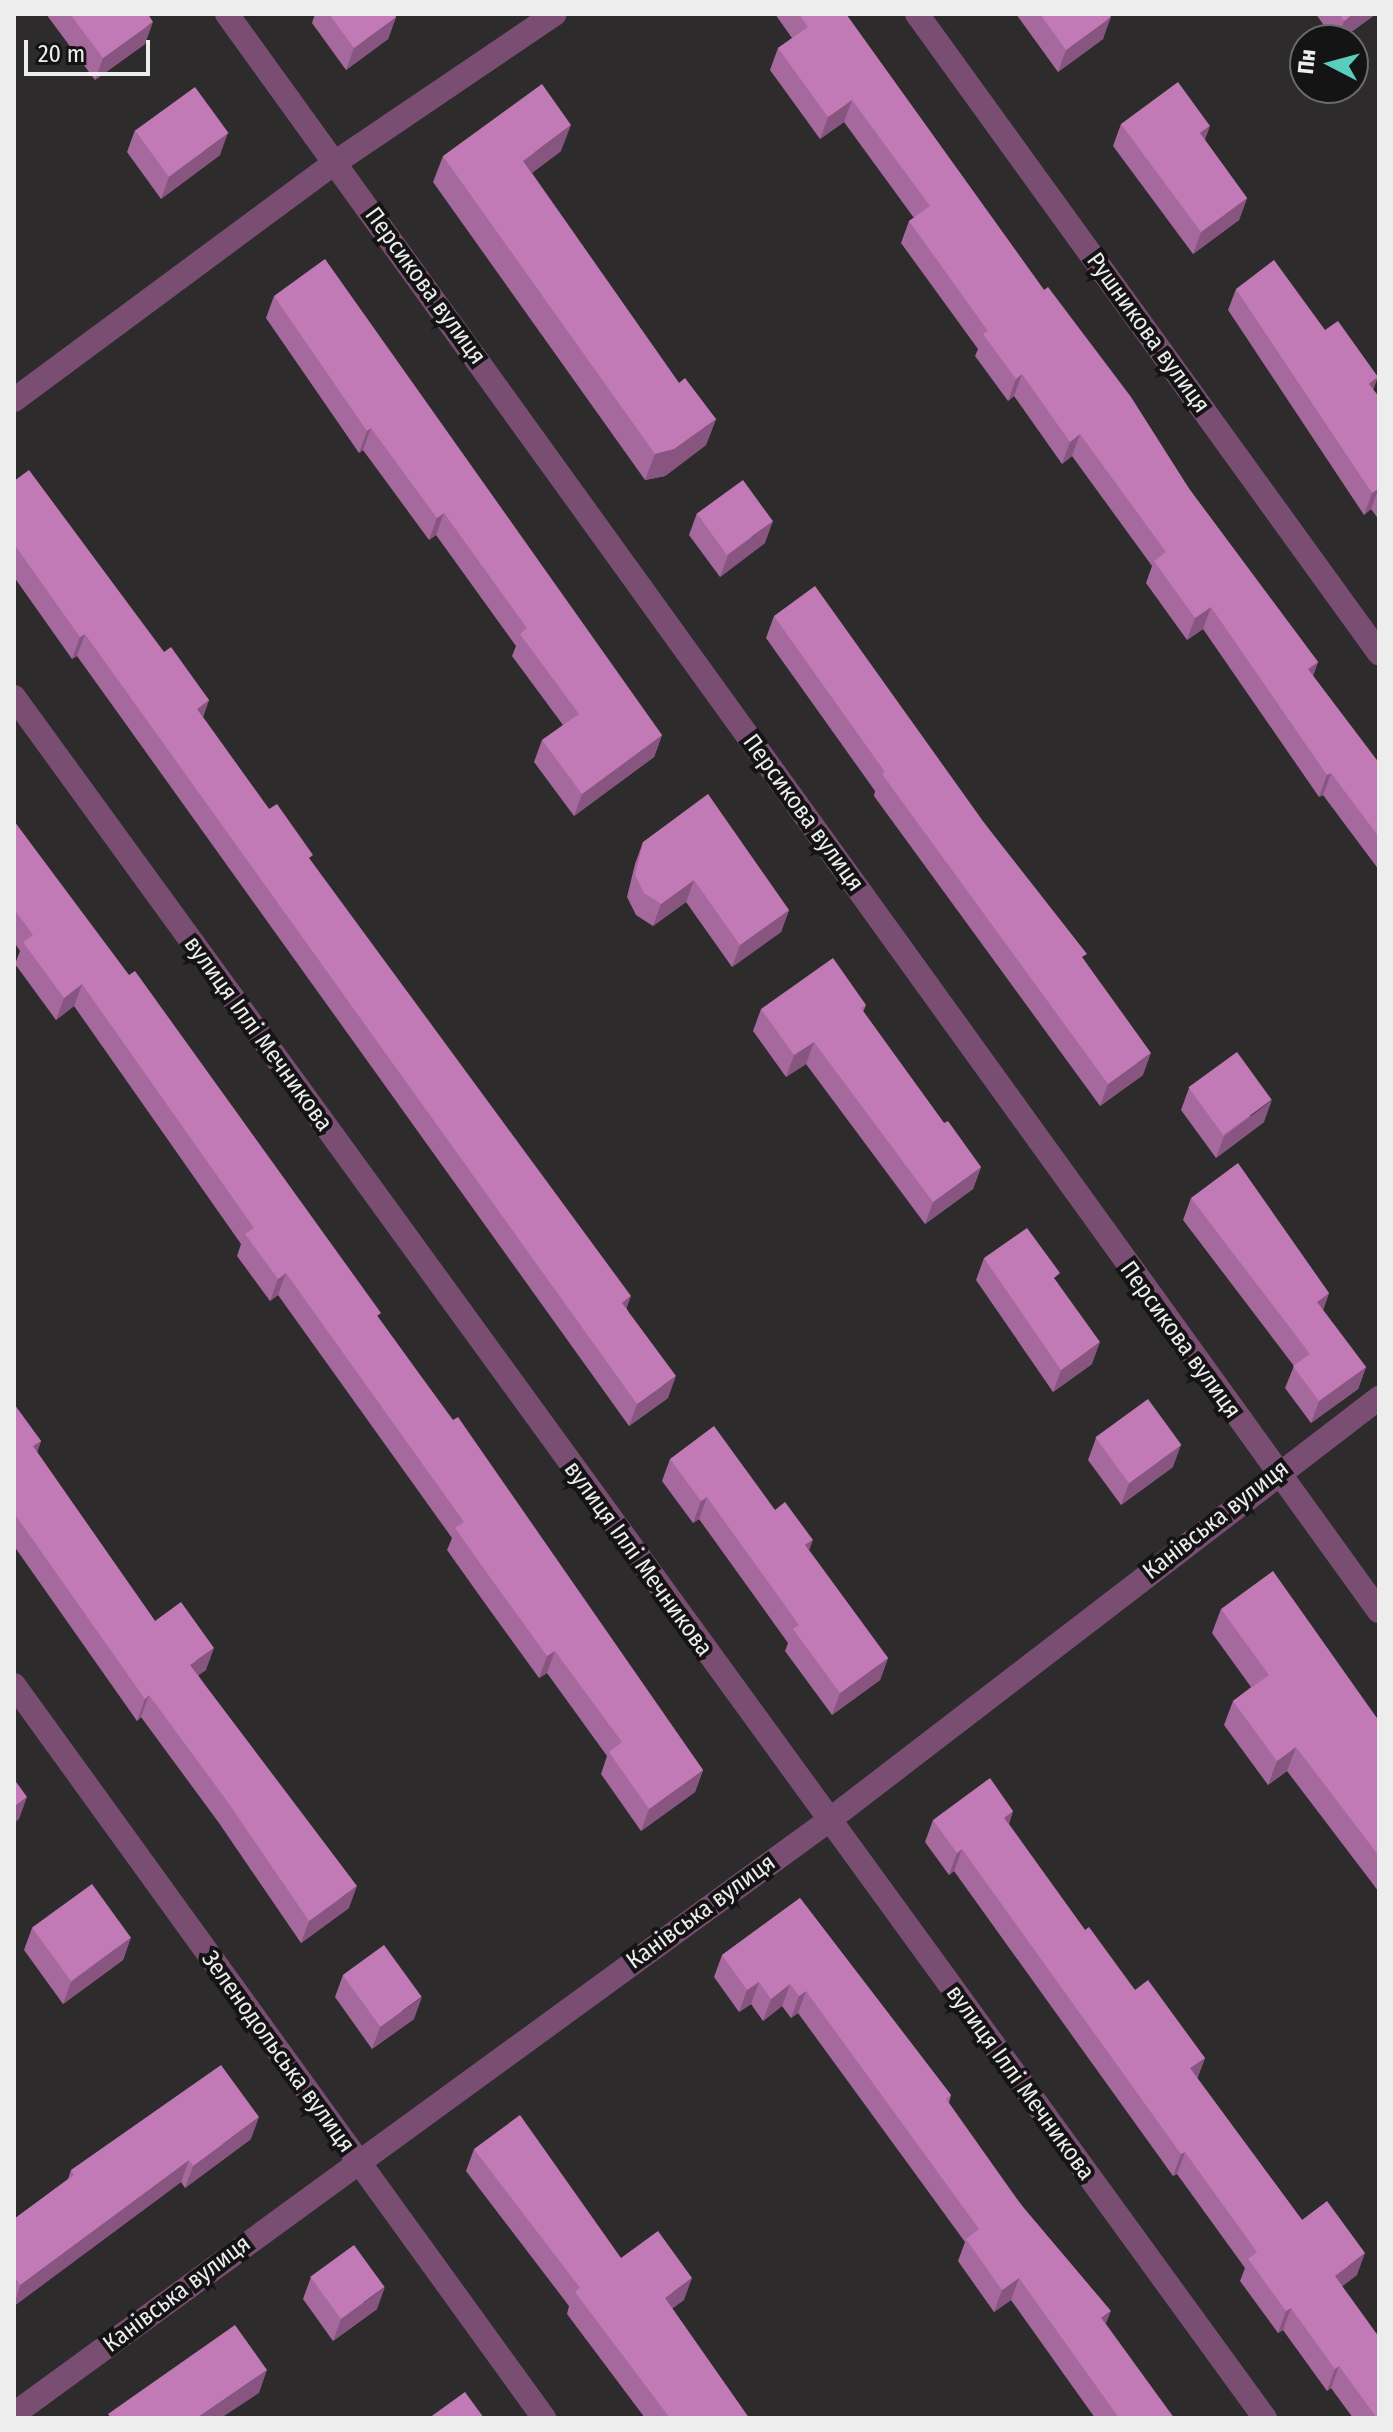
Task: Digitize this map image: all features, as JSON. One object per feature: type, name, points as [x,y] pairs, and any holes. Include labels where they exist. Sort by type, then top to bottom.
[{"type":"street","name":"Персикова вулиця","points":[[227,14],[1276,1473],[1379,1611]]},
{"type":"street","points":[[14,400],[336,162],[555,14]]},
{"type":"street","name":"Рушникова вулиця","points":[[917,14],[1379,653]]},
{"type":"street","name":"вулиця Іллі Мечникова","points":[[14,697],[828,1821],[1265,2418]]},
{"type":"street","name":"Канівська вулиця","points":[[14,2414],[356,2161],[828,1821],[1276,1473],[1379,1398]]},
{"type":"street","name":"Зеленодольська вулиця","points":[[14,1685],[544,2418]]},
{"type":"building","points":[[70,14],[148,14],[153,22],[103,58]]},
{"type":"building","points":[[329,14],[394,14],[396,17],[354,48]]},
{"type":"building","points":[[799,14],[846,14],[1044,290],[1048,287],[1131,397],[1190,490],[1318,662],[1308,669],[1379,763],[1379,837],[1331,773],[1327,775],[1211,607],[1195,618],[1154,561],[1166,552],[1080,434],[1070,442],[1022,374],[1016,379],[983,334],[988,331],[909,221],[930,206],[852,100],[828,117],[778,48],[808,27]]},
{"type":"building","points":[[1040,14],[1109,14],[1111,17],[1066,50]]},
{"type":"building","points":[[1340,14],[1353,14],[1344,21]]},
{"type":"building","points":[[1178,82],[1210,126],[1200,133],[1247,198],[1201,232],[1121,124]]},
{"type":"building","points":[[542,84],[571,125],[523,161],[679,383],[685,378],[716,419],[674,449],[655,454],[443,156]]},
{"type":"building","points":[[195,87],[229,133],[169,177],[135,130]]},
{"type":"building","points":[[325,259],[662,735],[582,794],[542,740],[579,714],[520,634],[527,628],[444,513],[437,518],[371,428],[367,431],[274,296]]},
{"type":"building","points":[[1274,260],[1325,330],[1338,321],[1378,377],[1369,384],[1379,397],[1379,488],[1372,493],[1236,289]]},
{"type":"building","points":[[29,470],[164,652],[171,647],[209,700],[197,709],[269,809],[277,804],[313,855],[309,858],[631,1296],[622,1303],[676,1376],[637,1404],[85,634],[80,637],[14,544],[14,481]]},
{"type":"building","points":[[743,480],[773,521],[727,555],[697,514]]},
{"type":"building","points":[[815,586],[985,824],[1087,954],[1082,957],[1151,1053],[1108,1084],[882,774],[885,772],[774,616]]},
{"type":"building","points":[[708,794],[789,910],[740,945],[694,880],[661,904],[644,893],[635,875],[643,842]]},
{"type":"building","points":[[14,821],[129,975],[135,971],[381,1313],[377,1316],[453,1420],[458,1417],[703,1770],[649,1809],[609,1752],[622,1742],[555,1651],[547,1656],[492,1580],[455,1528],[464,1522],[286,1273],[278,1279],[245,1234],[254,1228],[82,984],[64,998],[23,942],[33,935],[14,909]]},
{"type":"building","points":[[833,958],[866,1005],[861,1008],[944,1123],[948,1121],[981,1167],[933,1202],[814,1042],[794,1055],[761,1009]]},
{"type":"building","points":[[1237,1052],[1272,1100],[1223,1135],[1188,1087]]},
{"type":"building","points":[[1238,1163],[1329,1293],[1317,1302],[1366,1367],[1319,1401],[1293,1366],[1310,1354],[1191,1198]]},
{"type":"building","points":[[1027,1228],[1060,1273],[1054,1278],[1100,1342],[1061,1370],[984,1258]]},
{"type":"building","points":[[1148,1399],[1182,1445],[1129,1483],[1095,1437]]},
{"type":"building","points":[[14,1404],[41,1441],[33,1446],[155,1621],[181,1602],[214,1648],[190,1665],[357,1886],[309,1921],[227,1801],[149,1695],[145,1699],[14,1513]]},
{"type":"building","points":[[714,1426],[775,1510],[785,1502],[813,1540],[805,1545],[888,1658],[840,1693],[793,1629],[799,1625],[707,1497],[701,1501],[670,1459]]},
{"type":"building","points":[[1273,1571],[1379,1721],[1379,1856],[1296,1747],[1277,1761],[1233,1701],[1269,1675],[1221,1609]]},
{"type":"building","points":[[990,1778],[1013,1811],[1004,1818],[1085,1930],[1089,1927],[1135,1990],[1148,1980],[1205,2058],[1190,2068],[1302,2220],[1327,2201],[1365,2253],[1335,2276],[1379,2337],[1379,2418],[1339,2366],[1335,2369],[1291,2308],[1286,2311],[1248,2259],[1257,2252],[1185,2152],[1181,2154],[962,1849],[957,1853],[933,1820]]},
{"type":"building","points":[[14,1779],[27,1797],[14,1807]]},
{"type":"building","points":[[92,1884],[131,1937],[71,1981],[32,1927]]},
{"type":"building","points":[[800,1898],[951,2095],[946,2099],[1018,2201],[1111,2311],[1101,2318],[1174,2418],[1119,2418],[1019,2278],[1002,2290],[966,2239],[979,2229],[806,1991],[799,1996],[790,1984],[771,1999],[759,1982],[747,1990],[722,1955]]},
{"type":"building","points":[[384,1945],[422,1997],[380,2027],[343,1975]]},
{"type":"building","points":[[221,2065],[259,2117],[193,2166],[189,2160],[20,2285],[14,2276],[14,2219],[74,2175],[71,2170]]},
{"type":"building","points":[[520,2115],[621,2258],[658,2231],[692,2278],[665,2298],[749,2418],[670,2418],[575,2292],[580,2288],[474,2149]]},
{"type":"building","points":[[354,2245],[385,2287],[341,2319],[310,2277]]},
{"type":"building","points":[[235,2325],[267,2370],[197,2418],[111,2418],[108,2414]]},
{"type":"building","points":[[465,2392],[484,2418],[429,2418]]}]
